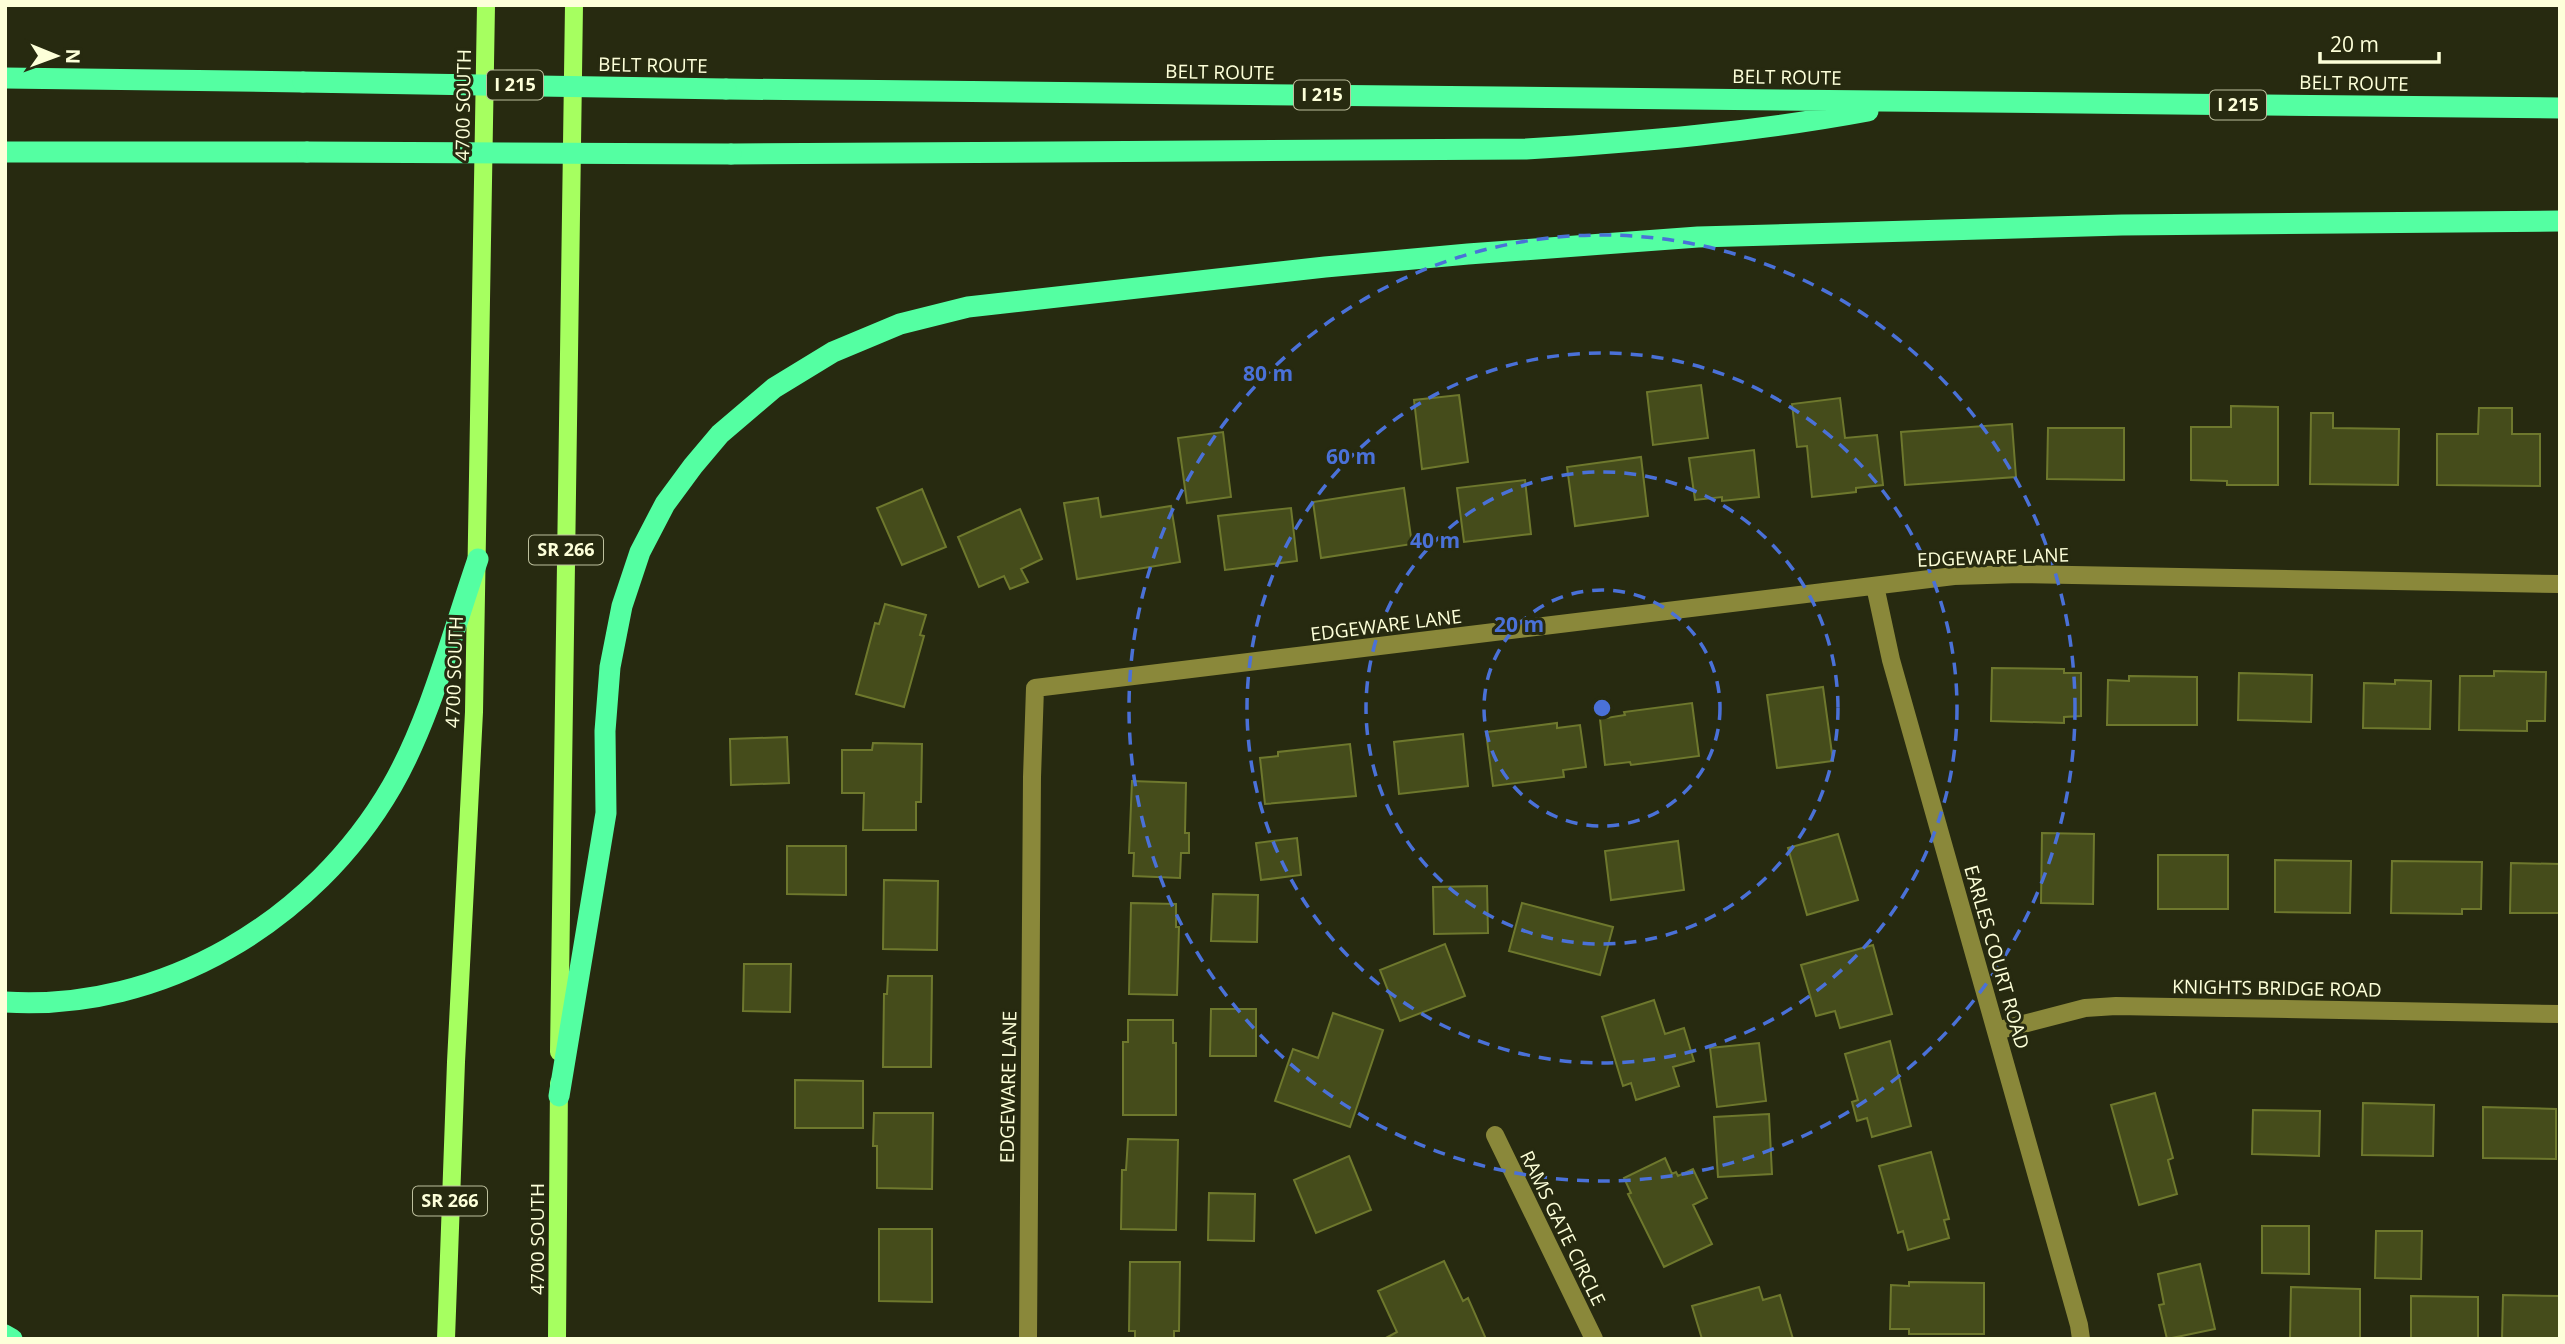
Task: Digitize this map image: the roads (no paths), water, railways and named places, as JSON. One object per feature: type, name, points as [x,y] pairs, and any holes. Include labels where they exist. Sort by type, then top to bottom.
[{"type":"highway","name":"BELT ROUTE","points":[[5,78],[726,89],[2560,108]]},
{"type":"highway","points":[[5,152],[731,154],[1526,149],[1636,142],[1730,132],[1823,119],[1917,101]]},
{"type":"highway","points":[[559,1096],[606,813],[605,731],[610,667],[622,606],[640,552],[665,504],[720,434],[774,388],[833,352],[900,324],[968,307],[1468,254],[1725,237],[2122,225],[2560,221]]},
{"type":"highway","points":[[5,1002],[50,1002],[83,998],[150,984],[183,972],[245,939],[312,888],[374,816],[393,785],[423,718],[478,559]]},
{"type":"highway","points":[[5,1335],[12,1339]]},
{"type":"main road","name":"4700 SOUTH","points":[[446,1339],[456,1062],[474,712],[486,5]]},
{"type":"main road","name":"4700 SOUTH","points":[[557,1339],[574,5]]},
{"type":"street","name":"EDGEWARE LANE","points":[[1028,1339],[1035,688],[1954,576],[2020,574],[2560,584]]},
{"type":"street","name":"EARLES COURT ROAD","points":[[1875,586],[1891,660],[2081,1339]]},
{"type":"street","name":"KNIGHTS BRIDGE ROAD","points":[[1996,1031],[2085,1008],[2116,1006],[2560,1014]]},
{"type":"street","name":"RAMS GATE CIRCLE","points":[[1494,1135],[1594,1339]]}]
